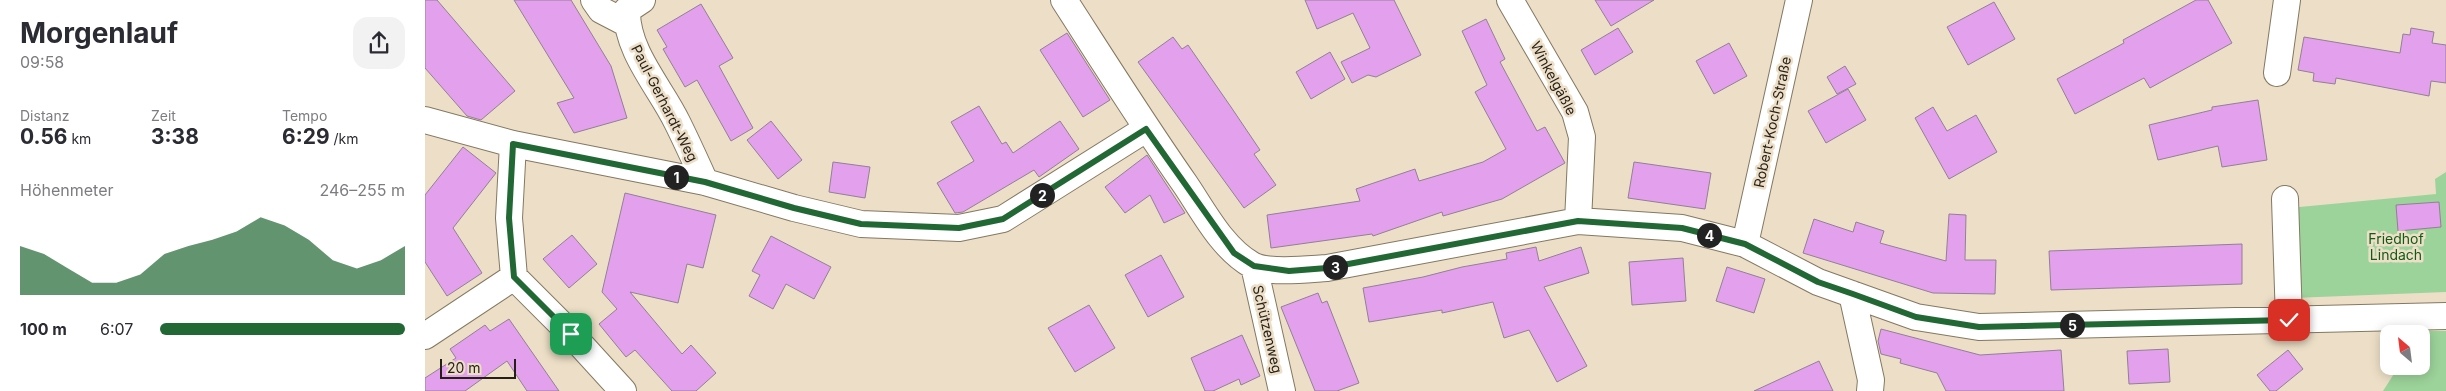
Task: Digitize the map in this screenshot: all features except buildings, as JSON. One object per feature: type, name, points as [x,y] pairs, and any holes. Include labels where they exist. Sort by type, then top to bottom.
[{"type":"street","points":[[594,0],[601,10],[626,24],[627,10],[642,0]]},
{"type":"street","points":[[1064,0],[1146,129],[1234,253],[1254,266],[1289,271],[1327,268],[1578,221],[1682,228],[1745,244],[1818,282],[1916,317],[1979,327],[2446,316]]},
{"type":"street","name":"Winkelgäßle","points":[[1510,0],[1575,112],[1582,137],[1578,221]]},
{"type":"street","name":"Robert-Koch-Straße","points":[[1745,244],[1799,0]]},
{"type":"street","points":[[2277,74],[2287,0]]},
{"type":"street","name":"Paul-Gerhardt-Weg","points":[[626,24],[636,51],[677,121],[705,182]]},
{"type":"street","points":[[425,120],[513,144],[705,182],[794,208],[861,224],[959,228],[1003,219],[1146,129]]},
{"type":"street","points":[[513,144],[509,218],[514,277],[571,334],[623,391]]},
{"type":"street","points":[[2285,199],[2289,320]]},
{"type":"street","name":"Schützenweg","points":[[1254,266],[1283,391]]},
{"type":"street","points":[[425,336],[514,277]]},
{"type":"street","points":[[1853,294],[1871,380],[1870,391]]},
{"type":"green space","name":"Friedhof Lindach","points":[[2446,172],[2446,292],[2293,298],[2289,208],[2436,194],[2435,179]]},
{"type":"green space","points":[[2430,331],[2446,331],[2446,391],[2383,391],[2393,375],[2430,375]]},
{"type":"route","points":[[571,334],[514,277],[509,218],[513,144],[705,182],[794,208],[861,224],[959,228],[1003,219],[1146,129],[1234,253],[1254,266],[1289,271],[1327,268],[1578,221],[1682,228],[1745,244],[1818,282],[1916,317],[1979,327],[2289,320]]}]
